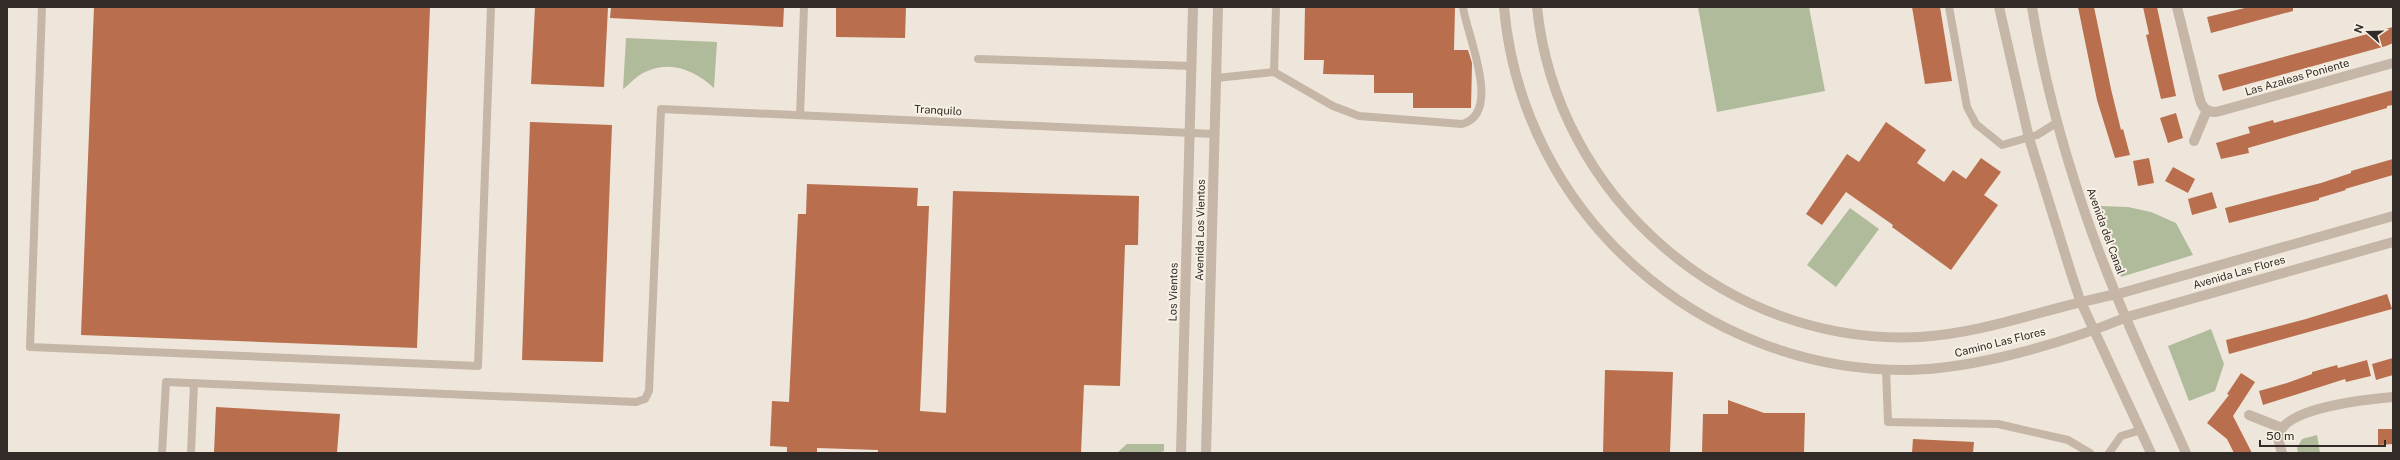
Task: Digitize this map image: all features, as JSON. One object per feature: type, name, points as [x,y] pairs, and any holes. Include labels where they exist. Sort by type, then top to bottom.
[{"type":"street","points":[[1189,132],[1193,7]]},
{"type":"street","name":"Avenida Los Vientos","points":[[1206,453],[1218,7]]},
{"type":"street","name":"Camino Las Flores","points":[[1504,7],[1509,40],[1521,90],[1545,150],[1577,203],[1614,247],[1636,268],[1682,304],[1707,319],[1758,343],[1815,360],[1886,369],[1930,368],[1969,364],[2094,331]]},
{"type":"street","name":"Camino Las Flores","points":[[1536,7],[1544,51],[1557,96],[1577,141],[1613,196],[1648,235],[1691,270],[1734,296],[1760,309],[1810,325],[1856,334],[1899,337],[1966,331],[2080,300],[2118,294]]},
{"type":"street","points":[[1999,7],[2029,138],[2080,300],[2151,453]]},
{"type":"street","name":"Avenida del Canal","points":[[2032,7],[2058,122],[2083,207],[2127,317],[2186,453]]},
{"type":"street","points":[[2177,7],[2200,100],[2207,110],[2194,141]]},
{"type":"street","name":"Las Azaleas Poniente","points":[[2207,110],[2220,111],[2393,63]]},
{"type":"street","name":"Los Vientos","points":[[1181,453],[1189,132]]},
{"type":"street","name":"Avenida Las Flores","points":[[2118,294],[2393,216]]},
{"type":"street","name":"Avenida Las Flores","points":[[2094,331],[2127,317],[2393,242]]},
{"type":"street","points":[[2282,453],[2278,438],[2282,428],[2294,418],[2317,410],[2347,403],[2393,397]]},
{"type":"street","points":[[2249,415],[2282,428]]},
{"type":"lane","points":[[42,7],[30,347],[478,366],[491,7]]},
{"type":"lane","points":[[800,115],[804,7]]},
{"type":"lane","points":[[1274,72],[1276,7]]},
{"type":"lane","points":[[1216,78],[1274,72],[1333,106],[1359,116],[1462,124],[1468,122],[1477,114],[1482,102],[1477,61],[1465,20],[1463,7]]},
{"type":"lane","points":[[1949,7],[1967,107],[1976,124],[2002,145],[2029,138],[2045,131],[2058,122]]},
{"type":"lane","points":[[978,59],[1191,66]]},
{"type":"lane","name":"Tranquilo","points":[[194,383],[636,402],[645,399],[649,391],[661,109],[1214,134]]},
{"type":"lane","points":[[1886,369],[1888,422],[1998,424],[2068,440],[2090,453]]},
{"type":"lane","points":[[162,453],[166,382],[194,383],[191,453]]},
{"type":"lane","points":[[2109,453],[2121,436],[2141,430]]},
{"type":"green space","points":[[1698,7],[1809,7],[1825,91],[1717,112]]},
{"type":"green space","points":[[626,38],[717,42],[714,88],[690,72],[673,67],[664,67],[642,73],[623,89]]},
{"type":"green space","points":[[2100,206],[2128,207],[2151,212],[2176,223],[2193,255],[2121,277]]},
{"type":"green space","points":[[1850,208],[1879,229],[1836,287],[1807,265]]},
{"type":"green space","points":[[2211,329],[2224,364],[2215,391],[2189,401],[2168,346]]},
{"type":"green space","points":[[2317,435],[2320,453],[2298,453],[2297,448],[2302,439]]},
{"type":"green space","points":[[1127,444],[1164,444],[1164,451],[1158,453],[1117,453]]},
{"type":"building","points":[[94,7],[430,7],[417,348],[81,335]]},
{"type":"building","points":[[535,7],[608,7],[604,87],[531,84]]},
{"type":"building","points":[[611,7],[784,7],[783,27],[610,18]]},
{"type":"building","points":[[836,7],[906,7],[905,38],[836,37]]},
{"type":"building","points":[[1305,7],[1455,7],[1454,50],[1468,50],[1472,63],[1471,108],[1413,108],[1413,93],[1374,93],[1374,75],[1323,74],[1324,60],[1304,60]]},
{"type":"building","points":[[1912,7],[1940,7],[1952,81],[1925,84]]},
{"type":"building","points":[[2078,7],[2094,7],[2111,89],[2121,130],[2123,129],[2130,155],[2115,158],[2097,100]]},
{"type":"building","points":[[2143,7],[2157,7],[2176,96],[2161,99],[2146,35],[2149,34]]},
{"type":"building","points":[[2249,7],[2293,7],[2293,11],[2211,33],[2207,17]]},
{"type":"building","points":[[2393,27],[2393,43],[2386,46],[2223,91],[2218,75]]},
{"type":"building","points":[[2393,90],[2393,105],[2387,106],[2387,108],[2248,148],[2249,153],[2221,159],[2216,143],[2250,133],[2248,127],[2273,120],[2274,123]]},
{"type":"building","points":[[2176,113],[2183,138],[2168,143],[2160,118]]},
{"type":"building","points":[[530,122],[612,125],[603,362],[522,360]]},
{"type":"building","points":[[1886,122],[1926,150],[1917,163],[1944,182],[1953,170],[1966,179],[1981,158],[2001,172],[1984,195],[1998,205],[1951,270],[1892,227],[1893,225],[1846,192],[1822,225],[1806,214],[1847,154],[1859,162]]},
{"type":"building","points":[[2149,158],[2154,183],[2138,186],[2133,161]]},
{"type":"building","points":[[2393,159],[2393,175],[2345,189],[2346,190],[2319,198],[2319,200],[2229,223],[2225,208],[2321,183],[2351,173],[2351,171]]},
{"type":"building","points":[[2173,167],[2195,179],[2188,193],[2165,181]]},
{"type":"building","points":[[807,184],[918,188],[917,206],[929,206],[920,411],[946,413],[953,191],[1139,196],[1138,245],[1125,245],[1120,386],[1084,385],[1081,453],[878,453],[878,450],[817,448],[817,453],[787,453],[787,447],[770,446],[772,401],[789,402],[798,214],[806,214]]},
{"type":"building","points":[[2212,192],[2217,208],[2192,215],[2188,199]]},
{"type":"building","points":[[2387,294],[2392,309],[2229,354],[2226,340],[2306,319]]},
{"type":"building","points":[[2393,358],[2393,375],[2376,380],[2372,364]]},
{"type":"building","points":[[2367,360],[2371,376],[2346,382],[2345,379],[2263,405],[2259,391],[2287,383],[2312,374],[2312,372],[2337,365],[2338,368]]},
{"type":"building","points":[[1605,370],[1673,372],[1670,453],[1603,453]]},
{"type":"building","points":[[2241,373],[2255,382],[2233,416],[2252,453],[2234,453],[2227,439],[2207,423],[2229,395],[2227,394]]},
{"type":"building","points":[[1728,400],[1764,413],[1805,413],[1804,453],[1702,453],[1703,414],[1728,414]]},
{"type":"building","points":[[216,407],[340,414],[337,453],[214,453]]},
{"type":"building","points":[[2378,429],[2393,429],[2393,444],[2378,445]]},
{"type":"building","points":[[1913,439],[1974,442],[1973,453],[1912,453]]}]
